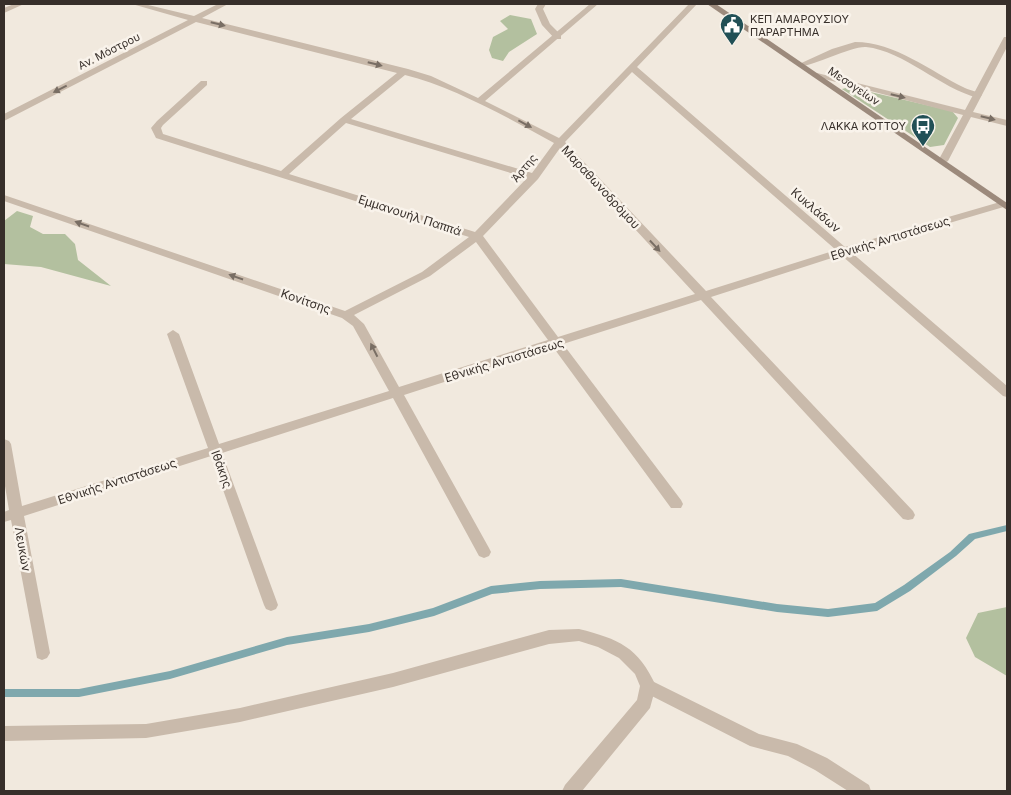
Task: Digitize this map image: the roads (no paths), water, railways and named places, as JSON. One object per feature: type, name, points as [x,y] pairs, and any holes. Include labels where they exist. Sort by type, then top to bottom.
[{"type":"street","points":[[4,11],[20,4]]},
{"type":"street","name":"Μαραθωνοδρόμου","points":[[136,4],[428,78],[560,142],[702,297],[908,515]]},
{"type":"street","name":"Αν. Μόστρου","points":[[4,118],[224,4]]},
{"type":"street","points":[[542,4],[539,9],[541,17],[558,37]]},
{"type":"street","points":[[479,102],[558,37],[594,4]]},
{"type":"street","name":"Άρτης","points":[[346,315],[426,274],[477,236],[534,178],[560,142],[693,4]]},
{"type":"street","name":"Μεσογείων","points":[[711,4],[1006,205]]},
{"type":"street","points":[[943,161],[1007,39]]},
{"type":"street","points":[[801,65],[856,44],[867,44],[887,50],[964,91],[978,95]]},
{"type":"street","name":"Κυκλάδων","points":[[632,67],[1007,393]]},
{"type":"street","points":[[283,174],[344,120],[405,72]]},
{"type":"street","points":[[817,76],[1007,123]]},
{"type":"street","name":"Εμμανουήλ Παππά","points":[[204,83],[160,123],[156,128],[159,136],[182,146],[283,174],[477,236],[676,504]]},
{"type":"street","points":[[344,120],[534,178]]},
{"type":"street","name":"Κονίτσης","points":[[4,198],[346,315],[365,332],[396,394],[484,552]]},
{"type":"street","points":[[4,210],[15,201]]},
{"type":"street","name":"Εθνικής Αντιστάσεως","points":[[10,515],[844,251],[1006,205]]},
{"type":"street","name":"Ιθάκης","points":[[173,334],[271,605]]},
{"type":"street","name":"Λευκών","points":[[4,444],[10,515],[42,654]]},
{"type":"street","points":[[4,734],[146,731],[240,715],[393,680],[549,637],[579,634],[602,641],[624,654],[641,670],[648,686],[644,703],[570,791]]},
{"type":"street","points":[[648,686],[756,741],[791,749],[821,764],[863,791]]},
{"type":"waterway","points":[[4,693],[79,693],[170,675],[287,641],[369,628],[434,612],[491,590],[540,585],[621,583],[777,608],[828,613],[877,607],[907,588],[953,554],[972,536],[1007,528]]},
{"type":"place","name":"ΚΕΠ ΑΜΑΡΟΥΣΙΟΥ ΠΑΡΑΡΤΗΜΑ","points":[[732,46]]},
{"type":"place","name":"ΛΑΚΚΑ ΚΟΤΤΟΥ","points":[[923,147]]}]
